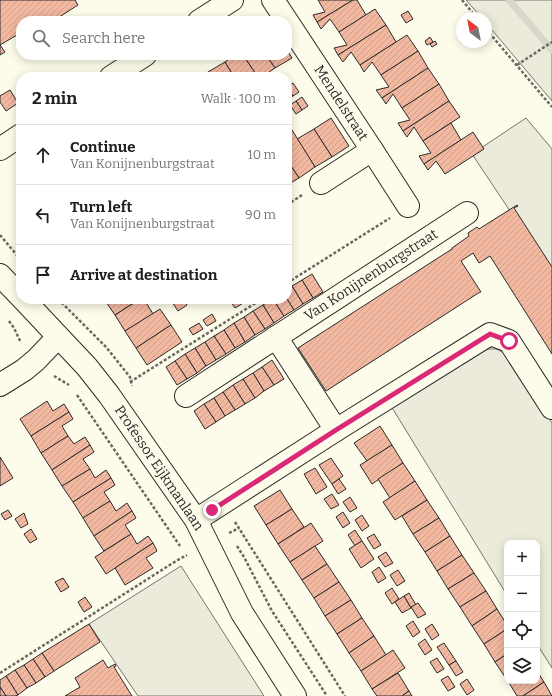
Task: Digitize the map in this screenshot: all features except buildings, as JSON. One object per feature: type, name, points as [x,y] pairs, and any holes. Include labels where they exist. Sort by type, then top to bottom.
[{"type":"street","points":[[206,16],[232,0]]},
{"type":"street","name":"Mendelstraat","points":[[273,0],[284,16]]},
{"type":"street","name":"Mendelstraat","points":[[292,29],[408,206]]},
{"type":"street","points":[[119,72],[137,60]]},
{"type":"street","points":[[0,149],[16,138]]},
{"type":"street","points":[[321,183],[372,150]]},
{"type":"street","name":"Van Konijnenburgstraat","points":[[186,396],[467,213]]},
{"type":"street","name":"Professor Eijkmanlaan","points":[[0,274],[16,291]]},
{"type":"street","name":"Professor Eijkmanlaan","points":[[28,304],[87,367],[109,395],[196,520],[242,614],[295,696]]},
{"type":"street","points":[[196,520],[336,430],[490,334],[509,341],[552,408]]},
{"type":"street","points":[[0,385],[24,370],[36,360],[58,336]]},
{"type":"street","points":[[276,337],[336,430]]},
{"type":"path","points":[[462,0],[472,12]]},
{"type":"path","points":[[492,35],[552,107]]},
{"type":"path","points":[[517,65],[552,42]]},
{"type":"path","points":[[292,280],[408,206]]},
{"type":"path","points":[[0,235],[16,254]]},
{"type":"path","points":[[109,395],[254,304]]},
{"type":"path","points":[[5,316],[14,328],[24,348],[51,374],[71,387]]},
{"type":"path","name":"Professor Eijkmanlaan","points":[[0,673],[176,560],[187,555],[74,391]]},
{"type":"path","points":[[223,503],[345,696]]},
{"type":"path","points":[[208,544],[239,528]]},
{"type":"shaded area","points":[[466,0],[552,0],[552,101],[492,30],[492,12],[477,12]]},
{"type":"shaded area","points":[[526,118],[552,149],[552,274],[472,154]]},
{"type":"shaded area","points":[[480,349],[496,349],[507,354],[552,423],[552,668],[540,649],[540,540],[504,540],[504,590],[391,406]]},
{"type":"shaded area","points":[[181,566],[264,696],[138,696],[89,624]]},
{"type":"waterway","points":[[509,0],[552,50]]},
{"type":"route","points":[[212,510],[336,430],[490,334],[509,341]]}]
